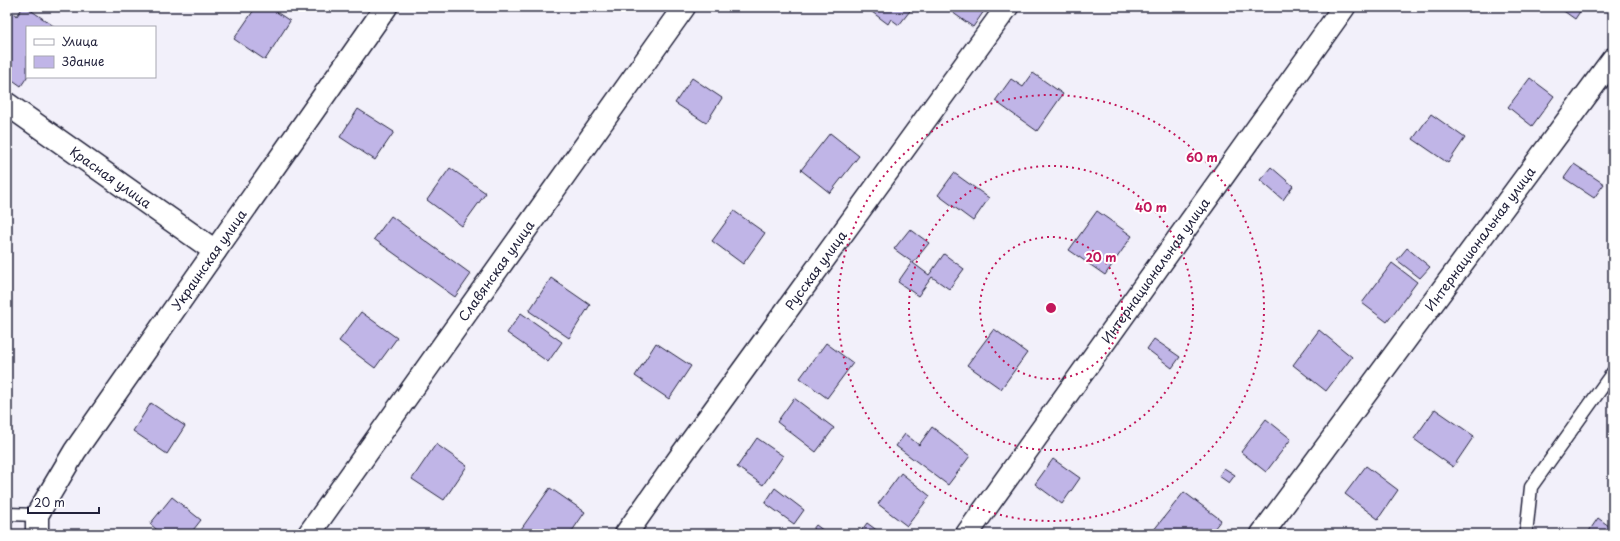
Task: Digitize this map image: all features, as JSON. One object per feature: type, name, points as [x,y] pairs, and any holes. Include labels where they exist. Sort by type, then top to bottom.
[{"type":"street","name":"Украинская улица","points":[[37,525],[75,452],[386,7]]},
{"type":"street","name":"Славянская улица","points":[[309,534],[684,7]]},
{"type":"street","name":"Русская улица","points":[[626,534],[683,453],[1007,7]]},
{"type":"street","name":"Интернациональная улица","points":[[967,534],[1344,7]]},
{"type":"street","name":"Интернациональная улица","points":[[1262,534],[1613,59]]},
{"type":"street","name":"Красная улица","points":[[7,104],[215,251]]},
{"type":"lane","points":[[1526,534],[1531,487],[1613,372]]},
{"type":"lane","points":[[7,514],[37,525]]},
{"type":"building","points":[[23,7],[26,7],[54,26],[26,26],[26,78],[21,86],[7,76],[7,9],[17,16]]},
{"type":"building","points":[[256,7],[269,7],[290,21],[265,60],[234,39]]},
{"type":"building","points":[[874,7],[913,7],[899,25],[891,19],[888,24],[872,12]]},
{"type":"building","points":[[951,7],[979,7],[984,11],[973,27],[949,10]]},
{"type":"building","points":[[1558,7],[1583,7],[1575,19]]},
{"type":"building","points":[[1033,73],[1063,94],[1037,131],[995,101],[1011,79],[1023,87]]},
{"type":"building","points":[[692,78],[722,98],[706,123],[675,103]]},
{"type":"building","points":[[1530,78],[1554,96],[1532,126],[1508,107]]},
{"type":"building","points":[[358,109],[394,132],[375,160],[340,137]]},
{"type":"building","points":[[1431,114],[1465,138],[1448,163],[1413,139]]},
{"type":"building","points":[[830,133],[859,156],[830,193],[801,170]]},
{"type":"building","points":[[1574,164],[1604,184],[1594,198],[1564,178]]},
{"type":"building","points":[[1271,167],[1293,186],[1283,200],[1260,180]]},
{"type":"building","points":[[450,168],[486,193],[462,226],[427,200]]},
{"type":"building","points":[[954,173],[989,198],[973,221],[938,195]]},
{"type":"building","points":[[734,211],[765,233],[743,264],[712,241]]},
{"type":"building","points":[[1097,211],[1132,236],[1105,275],[1069,250]]},
{"type":"building","points":[[391,216],[471,274],[455,297],[374,239]]},
{"type":"building","points":[[910,229],[929,243],[913,263],[929,275],[944,254],[964,269],[949,289],[932,277],[918,296],[898,282],[912,262],[894,249]]},
{"type":"building","points":[[1407,248],[1430,267],[1420,278],[1397,260]]},
{"type":"building","points":[[1392,263],[1417,282],[1387,322],[1362,303]]},
{"type":"building","points":[[551,278],[590,305],[569,338],[529,311]]},
{"type":"building","points":[[361,312],[397,338],[375,368],[339,341]]},
{"type":"building","points":[[521,313],[562,342],[548,362],[507,333]]},
{"type":"building","points":[[994,329],[1027,353],[1001,389],[967,365]]},
{"type":"building","points":[[1319,330],[1352,357],[1326,391],[1293,365]]},
{"type":"building","points":[[1154,339],[1180,357],[1172,368],[1147,349]]},
{"type":"building","points":[[656,343],[691,366],[669,399],[635,376]]},
{"type":"building","points":[[826,343],[853,363],[827,398],[800,378]]},
{"type":"building","points":[[794,398],[834,428],[816,452],[777,422]]},
{"type":"building","points":[[151,403],[185,426],[167,454],[133,431]]},
{"type":"building","points":[[1435,409],[1474,436],[1453,467],[1414,439]]},
{"type":"building","points":[[1266,419],[1291,439],[1266,472],[1241,452]]},
{"type":"building","points":[[932,427],[970,456],[948,485],[896,446],[905,434],[919,445]]},
{"type":"building","points":[[757,438],[783,456],[763,485],[737,467]]},
{"type":"building","points":[[436,444],[467,466],[444,500],[412,479]]},
{"type":"building","points":[[1053,459],[1080,478],[1062,504],[1035,484]]},
{"type":"building","points":[[1366,466],[1398,490],[1378,519],[1345,494]]},
{"type":"building","points":[[1224,468],[1235,475],[1229,483],[1219,476]]},
{"type":"building","points":[[901,473],[930,496],[907,526],[878,504]]},
{"type":"building","points":[[550,488],[585,512],[570,534],[522,534],[519,532]]},
{"type":"building","points":[[775,488],[804,510],[794,524],[765,503]]},
{"type":"building","points":[[1184,492],[1221,520],[1210,534],[1156,534],[1153,531]]},
{"type":"building","points":[[172,497],[201,520],[190,534],[162,534],[150,524]]},
{"type":"building","points":[[1598,518],[1613,529],[1613,534],[1587,534]]},
{"type":"building","points":[[867,523],[882,534],[859,534]]},
{"type":"building","points":[[816,525],[828,534],[809,534]]}]
